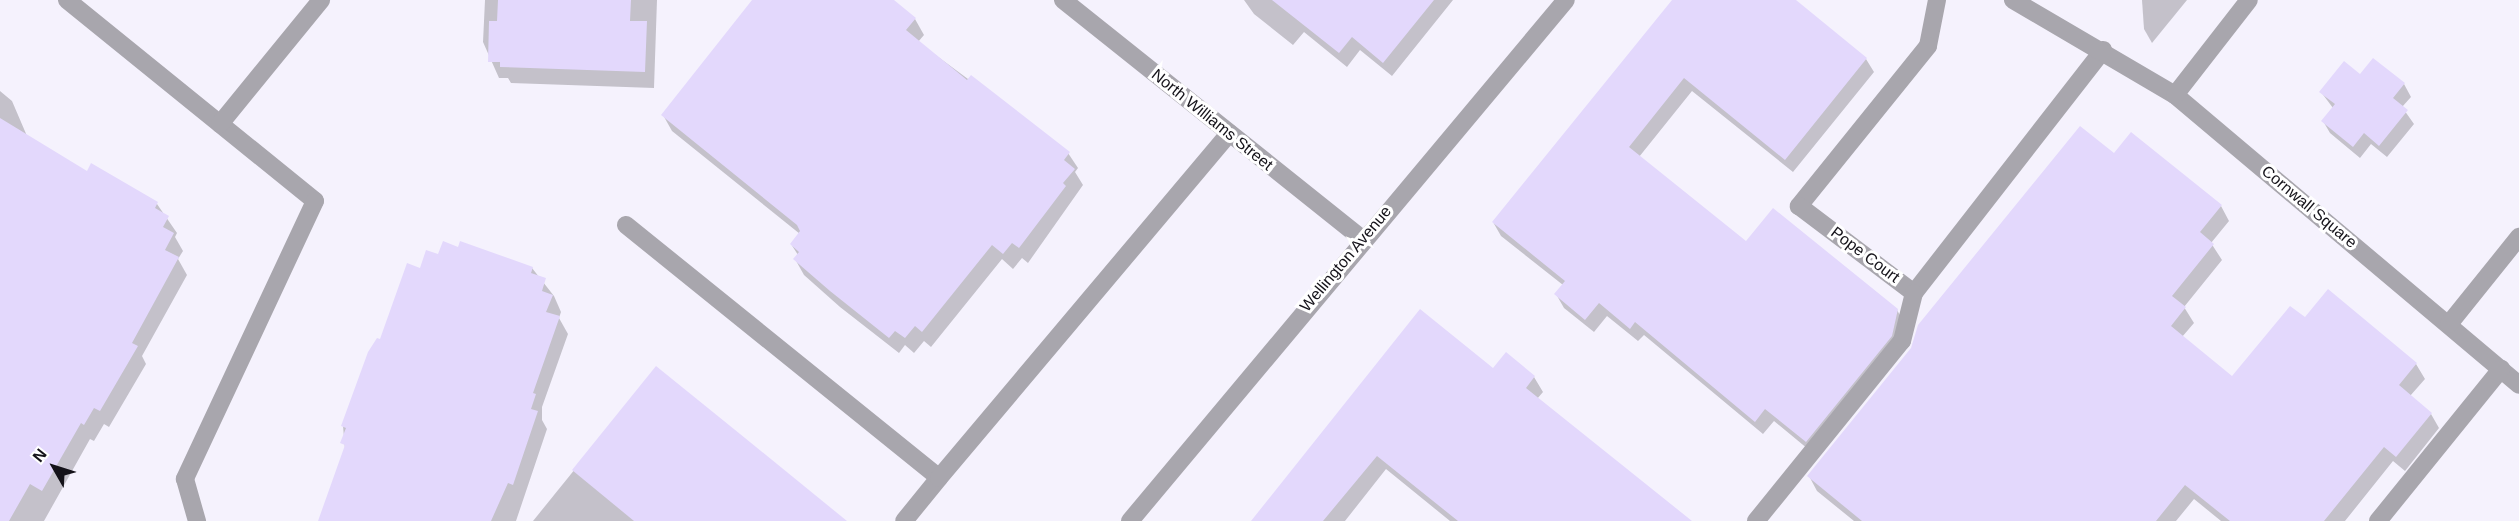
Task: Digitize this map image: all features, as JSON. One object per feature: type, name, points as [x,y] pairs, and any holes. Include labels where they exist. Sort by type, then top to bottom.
[{"type":"street","points":[[67,0],[315,201],[185,479],[197,521]]},
{"type":"street","points":[[220,124],[321,0]]},
{"type":"street","name":"North Williams Street","points":[[1063,0],[1362,239]]},
{"type":"street","name":"Wellington Avenue","points":[[1130,521],[1362,239],[1566,0]]},
{"type":"street","name":"Pope Court","points":[[1937,0],[1928,46],[1799,206],[1914,293],[2103,50]]},
{"type":"street","points":[[2013,0],[2103,50],[2175,95],[2249,0]]},
{"type":"street","name":"Cornwall Square","points":[[2175,95],[2519,385]]},
{"type":"street","points":[[904,521],[1230,134]]},
{"type":"street","points":[[626,225],[939,478]]},
{"type":"street","points":[[2449,324],[2519,237]]},
{"type":"street","points":[[1756,521],[1902,341],[1914,293]]},
{"type":"street","points":[[2378,521],[2500,369]]},
{"type":"building","points":[[498,0],[631,0],[630,21],[647,21],[645,72],[500,67],[500,62],[488,62],[489,21],[497,21]]},
{"type":"building","points":[[752,0],[894,0],[916,18],[906,30],[967,80],[971,75],[1070,152],[1064,160],[1075,169],[1063,183],[1066,186],[1019,248],[1012,243],[1003,254],[992,245],[922,332],[915,326],[905,338],[895,331],[889,338],[830,291],[793,259],[799,252],[790,244],[800,231],[797,225],[661,115]]},
{"type":"building","points":[[1272,0],[1434,0],[1383,63],[1352,37],[1339,53]]},
{"type":"building","points":[[1672,0],[1796,0],[1867,58],[1785,160],[1684,78],[1629,147],[1746,241],[1773,208],[1898,309],[1892,336],[1806,442],[1765,409],[1755,422],[1635,322],[1630,329],[1599,303],[1585,320],[1554,294],[1565,281],[1492,222]]},
{"type":"building","points":[[2373,58],[2405,83],[2393,98],[2408,110],[2379,146],[2364,133],[2353,147],[2321,121],[2335,104],[2319,92],[2344,61],[2360,74]]},
{"type":"building","points":[[0,118],[87,171],[91,163],[158,202],[155,208],[169,216],[163,227],[174,233],[165,250],[179,257],[132,343],[138,346],[100,411],[94,408],[84,425],[81,423],[42,491],[30,484],[9,521],[0,521]]},
{"type":"building","points":[[2080,126],[2114,153],[2131,132],[2222,205],[2200,232],[2214,244],[2172,296],[2186,307],[2171,326],[2232,376],[2290,306],[2305,317],[2328,289],[2417,363],[2399,385],[2432,413],[2396,457],[2384,447],[2324,521],[2230,521],[2185,485],[2156,521],[1862,521],[1807,476],[1911,348],[1918,325]]},
{"type":"building","points":[[443,241],[458,247],[460,241],[533,267],[531,273],[546,278],[542,291],[553,295],[546,312],[560,316],[533,393],[536,394],[531,409],[538,411],[513,485],[508,483],[491,521],[318,521],[345,445],[340,443],[346,428],[341,426],[368,352],[377,338],[380,339],[407,263],[420,268],[426,250],[438,254]]},
{"type":"building","points":[[1420,309],[1493,368],[1506,352],[1535,376],[1526,388],[1692,521],[1458,521],[1377,456],[1323,521],[1251,521]]},
{"type":"building","points":[[656,366],[847,521],[634,521],[572,470]]}]
